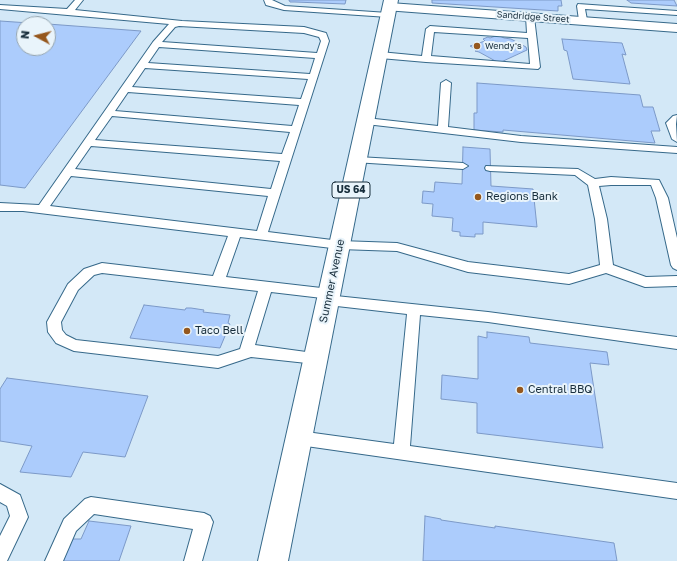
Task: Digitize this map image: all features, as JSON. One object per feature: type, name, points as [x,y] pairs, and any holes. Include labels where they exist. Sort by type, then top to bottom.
[{"type":"main road","name":"Sandridge Street","points":[[390,7],[677,28]]},
{"type":"main road","name":"Summer Avenue","points":[[273,561],[390,7]]},
{"type":"lane","points":[[69,12],[79,0]]},
{"type":"lane","points":[[268,0],[269,3],[284,8],[390,7]]},
{"type":"lane","points":[[583,20],[581,6],[677,13]]},
{"type":"lane","points":[[0,7],[310,32],[323,35],[325,41],[261,236]]},
{"type":"lane","points":[[380,55],[535,67],[530,17]]},
{"type":"lane","points":[[42,209],[156,44],[172,25],[179,22]]},
{"type":"lane","points":[[426,59],[430,29],[532,36]]},
{"type":"lane","points":[[156,44],[320,56]]},
{"type":"lane","points":[[142,65],[313,77]]},
{"type":"lane","points":[[443,130],[446,83]]},
{"type":"lane","points":[[125,88],[305,102]]},
{"type":"lane","points":[[108,113],[296,129]]},
{"type":"lane","points":[[677,118],[671,124],[677,139]]},
{"type":"lane","points":[[366,121],[521,139],[677,150]]},
{"type":"lane","points":[[87,143],[286,158]]},
{"type":"lane","points":[[358,160],[463,166]]},
{"type":"lane","points":[[490,168],[578,172],[593,183],[601,219],[607,268]]},
{"type":"lane","points":[[68,172],[276,193]]},
{"type":"lane","points":[[593,183],[611,180],[655,182],[662,198],[677,265]]},
{"type":"lane","points":[[0,207],[23,206],[340,245],[397,248],[468,267],[569,279],[607,268],[645,282],[677,281]]},
{"type":"lane","points":[[218,281],[235,233]]},
{"type":"lane","points":[[316,358],[261,351],[246,352],[218,362],[74,345],[61,339],[55,332],[54,322],[73,287],[96,269],[102,268],[266,287],[414,309],[496,318],[677,343]]},
{"type":"lane","points":[[246,352],[266,287]]},
{"type":"lane","points":[[401,452],[414,309]]},
{"type":"lane","points":[[299,438],[677,491]]},
{"type":"lane","points":[[0,492],[14,501],[19,517],[0,555]]},
{"type":"lane","points":[[54,561],[70,525],[91,505],[204,522],[193,561]]},
{"type":"building","points":[[289,0],[346,0],[345,4],[290,2]]},
{"type":"building","points":[[432,0],[561,0],[562,6],[558,6],[558,11],[432,3]]},
{"type":"building","points":[[627,0],[674,0],[677,6],[631,3]]},
{"type":"building","points":[[0,21],[16,22],[16,56],[56,56],[56,25],[141,31],[25,188],[0,185]]},
{"type":"building","points":[[498,35],[511,39],[526,47],[527,50],[499,63],[475,51],[478,50],[470,46],[485,41],[483,39],[488,37],[490,38]]},
{"type":"building","points":[[562,39],[622,43],[626,55],[622,54],[630,84],[573,79],[567,51],[564,50]]},
{"type":"building","points":[[477,83],[640,95],[643,107],[653,107],[660,131],[651,131],[655,143],[503,130],[503,132],[474,130],[474,113],[477,113]]},
{"type":"building","points":[[463,147],[490,149],[491,186],[533,189],[537,227],[483,222],[483,234],[475,234],[475,237],[460,236],[460,232],[452,231],[453,218],[432,216],[433,204],[422,203],[423,191],[434,192],[435,182],[462,184]]},
{"type":"building","points":[[144,305],[185,310],[186,308],[191,308],[204,310],[203,312],[230,315],[228,323],[230,324],[220,348],[130,338]]},
{"type":"building","points":[[487,332],[529,337],[530,343],[607,352],[609,365],[590,363],[603,448],[477,433],[477,403],[441,399],[442,375],[478,379],[478,336],[487,338]]},
{"type":"building","points":[[7,378],[148,396],[125,457],[83,452],[71,477],[20,472],[32,446],[0,441],[0,389]]},
{"type":"building","points":[[425,516],[441,520],[495,528],[495,526],[614,543],[617,561],[423,561]]},
{"type":"building","points":[[89,521],[131,526],[119,561],[61,561],[71,539],[81,539]]},
{"type":"place","name":"Wendy's","points":[[477,46]]},
{"type":"place","name":"Regions Bank","points":[[478,197]]},
{"type":"place","name":"Taco Bell","points":[[187,331]]},
{"type":"place","name":"Central BBQ","points":[[520,390]]}]
